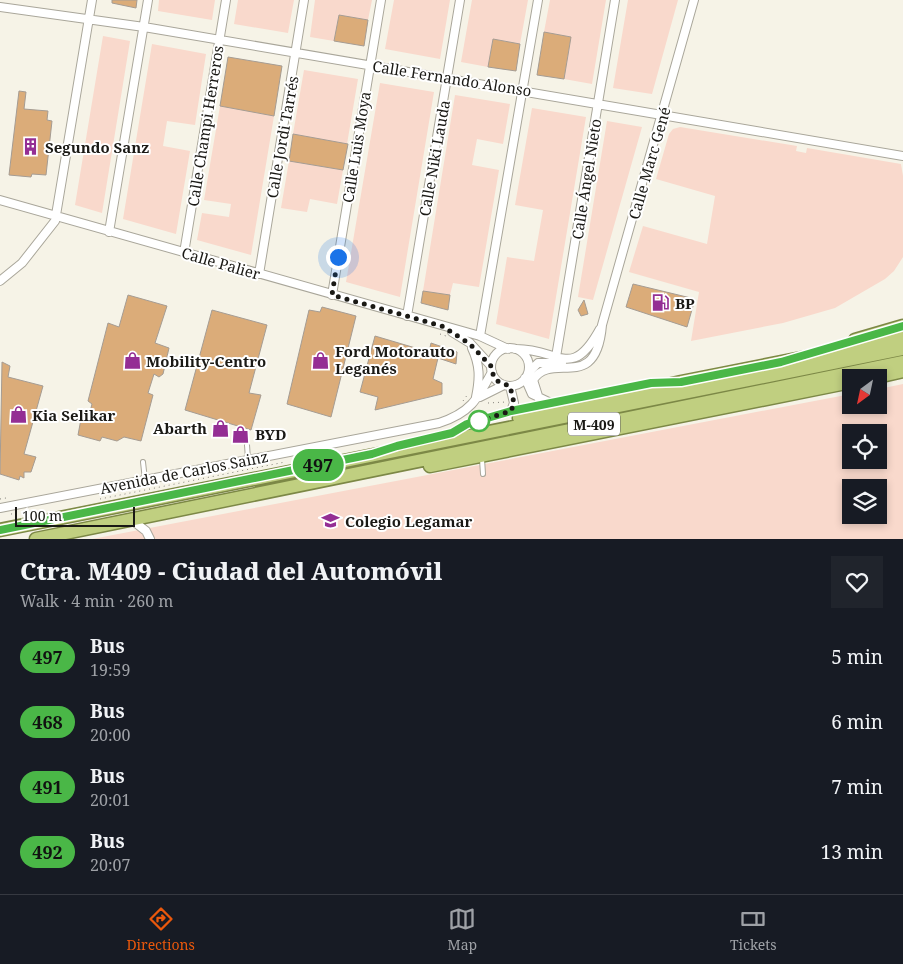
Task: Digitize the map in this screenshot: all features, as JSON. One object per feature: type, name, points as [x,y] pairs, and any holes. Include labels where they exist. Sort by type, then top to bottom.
[{"type":"highway","name":"M-409","points":[[781,362],[903,326]]},
{"type":"highway","name":"M-409","points":[[372,454],[452,433],[681,382],[903,338]]},
{"type":"highway","name":"M-409","points":[[0,530],[372,454],[428,446],[903,349]]},
{"type":"highway","name":"M-409","points":[[40,538],[903,362]]},
{"type":"highway","points":[[888,374],[903,371]]},
{"type":"highway","points":[[888,380],[903,377]]},
{"type":"highway","name":"M-409","points":[[285,488],[334,484],[482,457],[842,384]]},
{"type":"highway","name":"M-409","points":[[721,409],[754,407],[842,389]]},
{"type":"street","points":[[0,281],[22,263],[55,221],[92,0]]},
{"type":"street","points":[[109,232],[148,0]]},
{"type":"street","name":"Calle Champi Herreros","points":[[184,253],[226,0]]},
{"type":"street","name":"Calle Jordi Tarrés","points":[[259,274],[304,0]]},
{"type":"street","name":"Calle Luis Moya","points":[[332,295],[381,0]]},
{"type":"street","name":"Calle Niki Lauda","points":[[407,316],[460,0]]},
{"type":"street","points":[[480,336],[538,0]]},
{"type":"street","name":"Calle Ángel Nieto","points":[[556,357],[615,0]]},
{"type":"street","name":"Calle Marc Gené","points":[[602,325],[694,0]]},
{"type":"street","name":"Calle Fernando Alonso","points":[[0,7],[144,26],[663,113],[903,156]]},
{"type":"street","name":"Calle Palier","points":[[0,200],[480,336],[511,349],[527,349],[568,360],[584,354],[602,325]]},
{"type":"street","points":[[539,399],[533,380],[537,374],[549,369],[566,369],[585,365],[597,351],[602,325]]},
{"type":"street","name":"Calle Palier","points":[[442,326],[470,344],[491,369]]},
{"type":"street","points":[[551,403],[539,399],[532,394],[526,376],[527,361],[524,356],[511,349],[496,354],[491,369],[499,382],[507,386],[516,385],[526,376],[538,363],[575,362],[586,357],[599,343]]},
{"type":"street","points":[[470,344],[479,363],[477,400]]},
{"type":"street","name":"Avenida de Carlos Sainz","points":[[477,400],[491,369]]},
{"type":"street","points":[[452,433],[467,424],[511,411],[514,403],[507,386]]},
{"type":"street","name":"Avenida de Carlos Sainz","points":[[0,508],[438,423],[454,418],[477,400],[507,386]]},
{"type":"street","points":[[132,520],[146,531],[150,539]]},
{"type":"lane","points":[[511,411],[651,383],[681,382]]},
{"type":"lane","points":[[248,445],[246,451],[248,459]]},
{"type":"lane","points":[[482,457],[484,474]]},
{"type":"lane","points":[[143,462],[145,480]]},
{"type":"path","points":[[440,334],[452,338]]},
{"type":"path","points":[[461,403],[469,393]]},
{"type":"path","points":[[96,500],[291,460]]},
{"type":"path","points":[[7,514],[30,513]]},
{"type":"shaded area","points":[[159,0],[215,0],[212,20],[158,11]]},
{"type":"shaded area","points":[[238,0],[294,0],[288,33],[234,24]]},
{"type":"shaded area","points":[[315,0],[372,0],[368,20],[339,15],[334,41],[310,37]]},
{"type":"shaded area","points":[[394,0],[450,0],[440,59],[385,49]]},
{"type":"shaded area","points":[[472,0],[528,0],[520,44],[493,39],[488,67],[461,62]]},
{"type":"shaded area","points":[[550,0],[606,0],[592,84],[564,79],[571,37],[544,32]]},
{"type":"shaded area","points":[[628,0],[678,0],[652,94],[613,88]]},
{"type":"shaded area","points":[[103,36],[130,41],[102,213],[75,205]]},
{"type":"shaded area","points":[[152,44],[206,54],[195,125],[167,121],[163,146],[190,151],[176,234],[123,219]]},
{"type":"shaded area","points":[[304,70],[358,79],[347,144],[293,134]]},
{"type":"shaded area","points":[[380,83],[434,92],[400,297],[346,282]]},
{"type":"shaded area","points":[[455,95],[510,104],[503,144],[477,139],[472,165],[499,170],[479,287],[453,283],[450,295],[423,291]]},
{"type":"shaded area","points":[[220,106],[274,116],[251,255],[197,240],[202,213],[229,217],[231,204],[204,200]]},
{"type":"shaded area","points":[[532,108],[586,117],[549,339],[496,324],[507,257],[534,261],[543,210],[515,205]]},
{"type":"shaded area","points":[[607,121],[642,127],[593,300],[578,297]]},
{"type":"shaded area","points":[[680,127],[797,146],[796,151],[806,153],[807,148],[901,164],[903,176],[903,257],[894,271],[885,279],[835,308],[783,323],[691,341],[699,292],[629,272],[643,226],[707,244],[715,196],[656,179],[669,134],[673,129]]},
{"type":"shaded area","points":[[289,161],[343,170],[337,204],[310,199],[307,212],[281,208]]},
{"type":"shaded area","points":[[903,384],[903,539],[92,539],[842,396],[842,414],[888,414],[888,387]]},
{"type":"building","points":[[112,0],[137,0],[136,8],[112,3]]},
{"type":"building","points":[[339,15],[368,20],[364,46],[334,41]]},
{"type":"building","points":[[544,32],[571,37],[564,79],[537,75]]},
{"type":"building","points":[[493,39],[520,44],[516,71],[488,67]]},
{"type":"building","points":[[228,57],[282,66],[274,116],[220,106]]},
{"type":"building","name":"Segundo Sanz","points":[[19,91],[26,92],[24,109],[48,111],[47,120],[52,121],[46,175],[32,174],[31,177],[9,175]]},
{"type":"building","points":[[293,134],[348,144],[343,170],[289,161]]},
{"type":"building","name":"BP","points":[[633,284],[695,299],[687,327],[626,307]]},
{"type":"building","points":[[423,291],[450,295],[448,310],[421,303]]},
{"type":"building","name":"Mobility-Centro","points":[[128,295],[167,306],[155,343],[169,348],[163,374],[159,377],[154,374],[148,393],[153,395],[141,441],[124,437],[117,441],[102,437],[100,441],[78,435],[81,419],[88,420],[92,404],[88,401],[108,323],[119,327]]},
{"type":"building","points":[[584,300],[588,314],[581,316],[578,310]]},
{"type":"building","name":"Ford Motorauto Leganés","points":[[322,307],[356,316],[331,417],[287,404],[309,310],[320,312]]},
{"type":"building","points":[[212,310],[267,325],[249,393],[261,395],[251,430],[185,410]]},
{"type":"building","points":[[375,336],[429,352],[431,343],[457,352],[456,364],[438,358],[433,379],[442,383],[442,394],[375,410],[378,397],[360,392]]},
{"type":"building","name":"Kia Selikar","points":[[2,362],[10,366],[8,377],[43,386],[24,454],[36,457],[31,472],[24,472],[24,478],[20,476],[19,480],[0,474]]},
{"type":"bus line","name":"497","points":[[0,530],[372,454],[452,433],[467,424],[504,415],[511,411],[651,383],[681,382],[781,362],[903,326]]},
{"type":"place","name":"Segundo Sanz","points":[[31,147]]},
{"type":"place","name":"BP","points":[[661,303]]},
{"type":"place","name":"Ford Motorauto Leganés","points":[[321,360]]},
{"type":"place","name":"Mobility-Centro","points":[[132,361]]},
{"type":"place","name":"Kia Selikar","points":[[18,415]]},
{"type":"place","name":"Abarth","points":[[221,428]]},
{"type":"place","name":"BYD","points":[[241,434]]},
{"type":"place","name":"Colegio Legamar","points":[[331,521]]},
{"type":"route","points":[[338,257],[332,295],[442,326],[461,336],[491,366],[494,378],[504,385],[510,386],[514,403],[511,411],[504,415],[479,421]]}]
